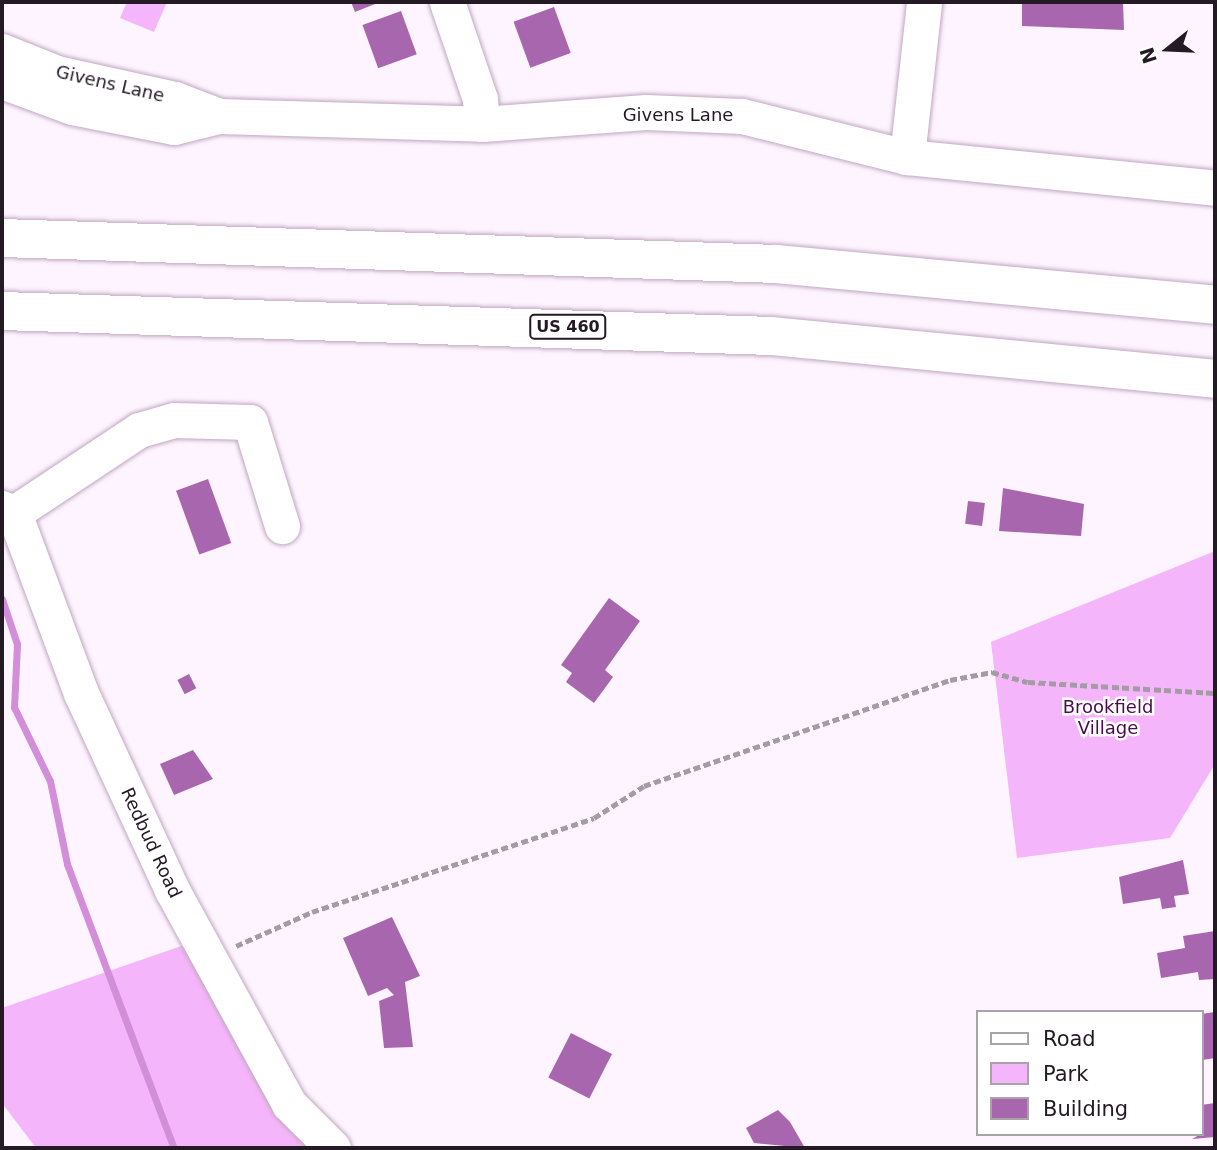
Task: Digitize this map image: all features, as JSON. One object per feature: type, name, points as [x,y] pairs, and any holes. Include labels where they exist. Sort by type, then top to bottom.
[{"type":"highway","points":[[2,238],[776,264],[1215,305]]},
{"type":"highway","name":"US 460","points":[[2,311],[771,336],[1215,379]]},
{"type":"street","points":[[447,2],[481,99],[482,124]]},
{"type":"street","points":[[907,157],[924,2]]},
{"type":"street","name":"Givens Lane","points":[[2,51],[57,74],[175,99],[219,116]]},
{"type":"street","name":"Givens Lane","points":[[2,81],[136,122],[174,127],[219,116],[482,124],[646,112],[742,116],[907,157],[1215,188]]},
{"type":"street","points":[[8,510],[139,430],[174,420],[212,419],[250,422],[282,526]]},
{"type":"street","name":"Redbud Road","points":[[8,510],[81,693],[208,960],[289,1104],[333,1148]]},
{"type":"path","points":[[208,960],[312,912],[594,818],[644,786],[950,681],[992,672],[1028,681],[1215,693]]},
{"type":"green space","points":[[127,2],[167,2],[154,32],[120,18]]},
{"type":"green space","name":"Brookfield Village","points":[[1215,551],[1215,764],[1170,838],[1017,858],[991,642]]},
{"type":"green space","points":[[190,943],[317,1148],[36,1148],[2,1103],[2,1008]]},
{"type":"building","points":[[351,2],[380,2],[355,12]]},
{"type":"building","points":[[1022,2],[1123,2],[1124,30],[1022,26]]},
{"type":"building","points":[[554,7],[571,53],[530,68],[514,22]]},
{"type":"building","points":[[401,11],[417,54],[378,68],[362,25]]},
{"type":"building","points":[[208,479],[231,543],[199,555],[176,491]]},
{"type":"building","points":[[1003,488],[1084,504],[1081,536],[999,531]]},
{"type":"building","points":[[968,501],[985,503],[982,526],[965,524]]},
{"type":"building","points":[[609,598],[640,621],[605,670],[613,677],[594,703],[566,682],[572,673],[561,665]]},
{"type":"building","points":[[189,674],[196,688],[185,694],[177,680]]},
{"type":"building","points":[[193,750],[213,779],[174,795],[160,764]]},
{"type":"building","points":[[1183,860],[1189,894],[1174,896],[1176,907],[1162,909],[1160,898],[1123,904],[1119,877]]},
{"type":"building","points":[[392,917],[420,976],[405,982],[413,1047],[384,1048],[379,1001],[394,995],[387,988],[368,996],[343,938]]},
{"type":"building","points":[[1215,931],[1215,979],[1199,980],[1198,972],[1161,978],[1157,953],[1185,948],[1183,936]]},
{"type":"building","points":[[1215,1012],[1215,1058],[1203,1060],[1203,1014]]},
{"type":"building","points":[[571,1033],[612,1054],[589,1098],[548,1078]]},
{"type":"building","points":[[1215,1103],[1215,1137],[1192,1139],[1203,1136],[1203,1105]]},
{"type":"building","points":[[778,1110],[790,1122],[805,1148],[754,1143],[746,1128]]},
{"type":"waterway","points":[[2,599],[17,644],[14,707],[50,781],[67,864],[174,1148]]}]
